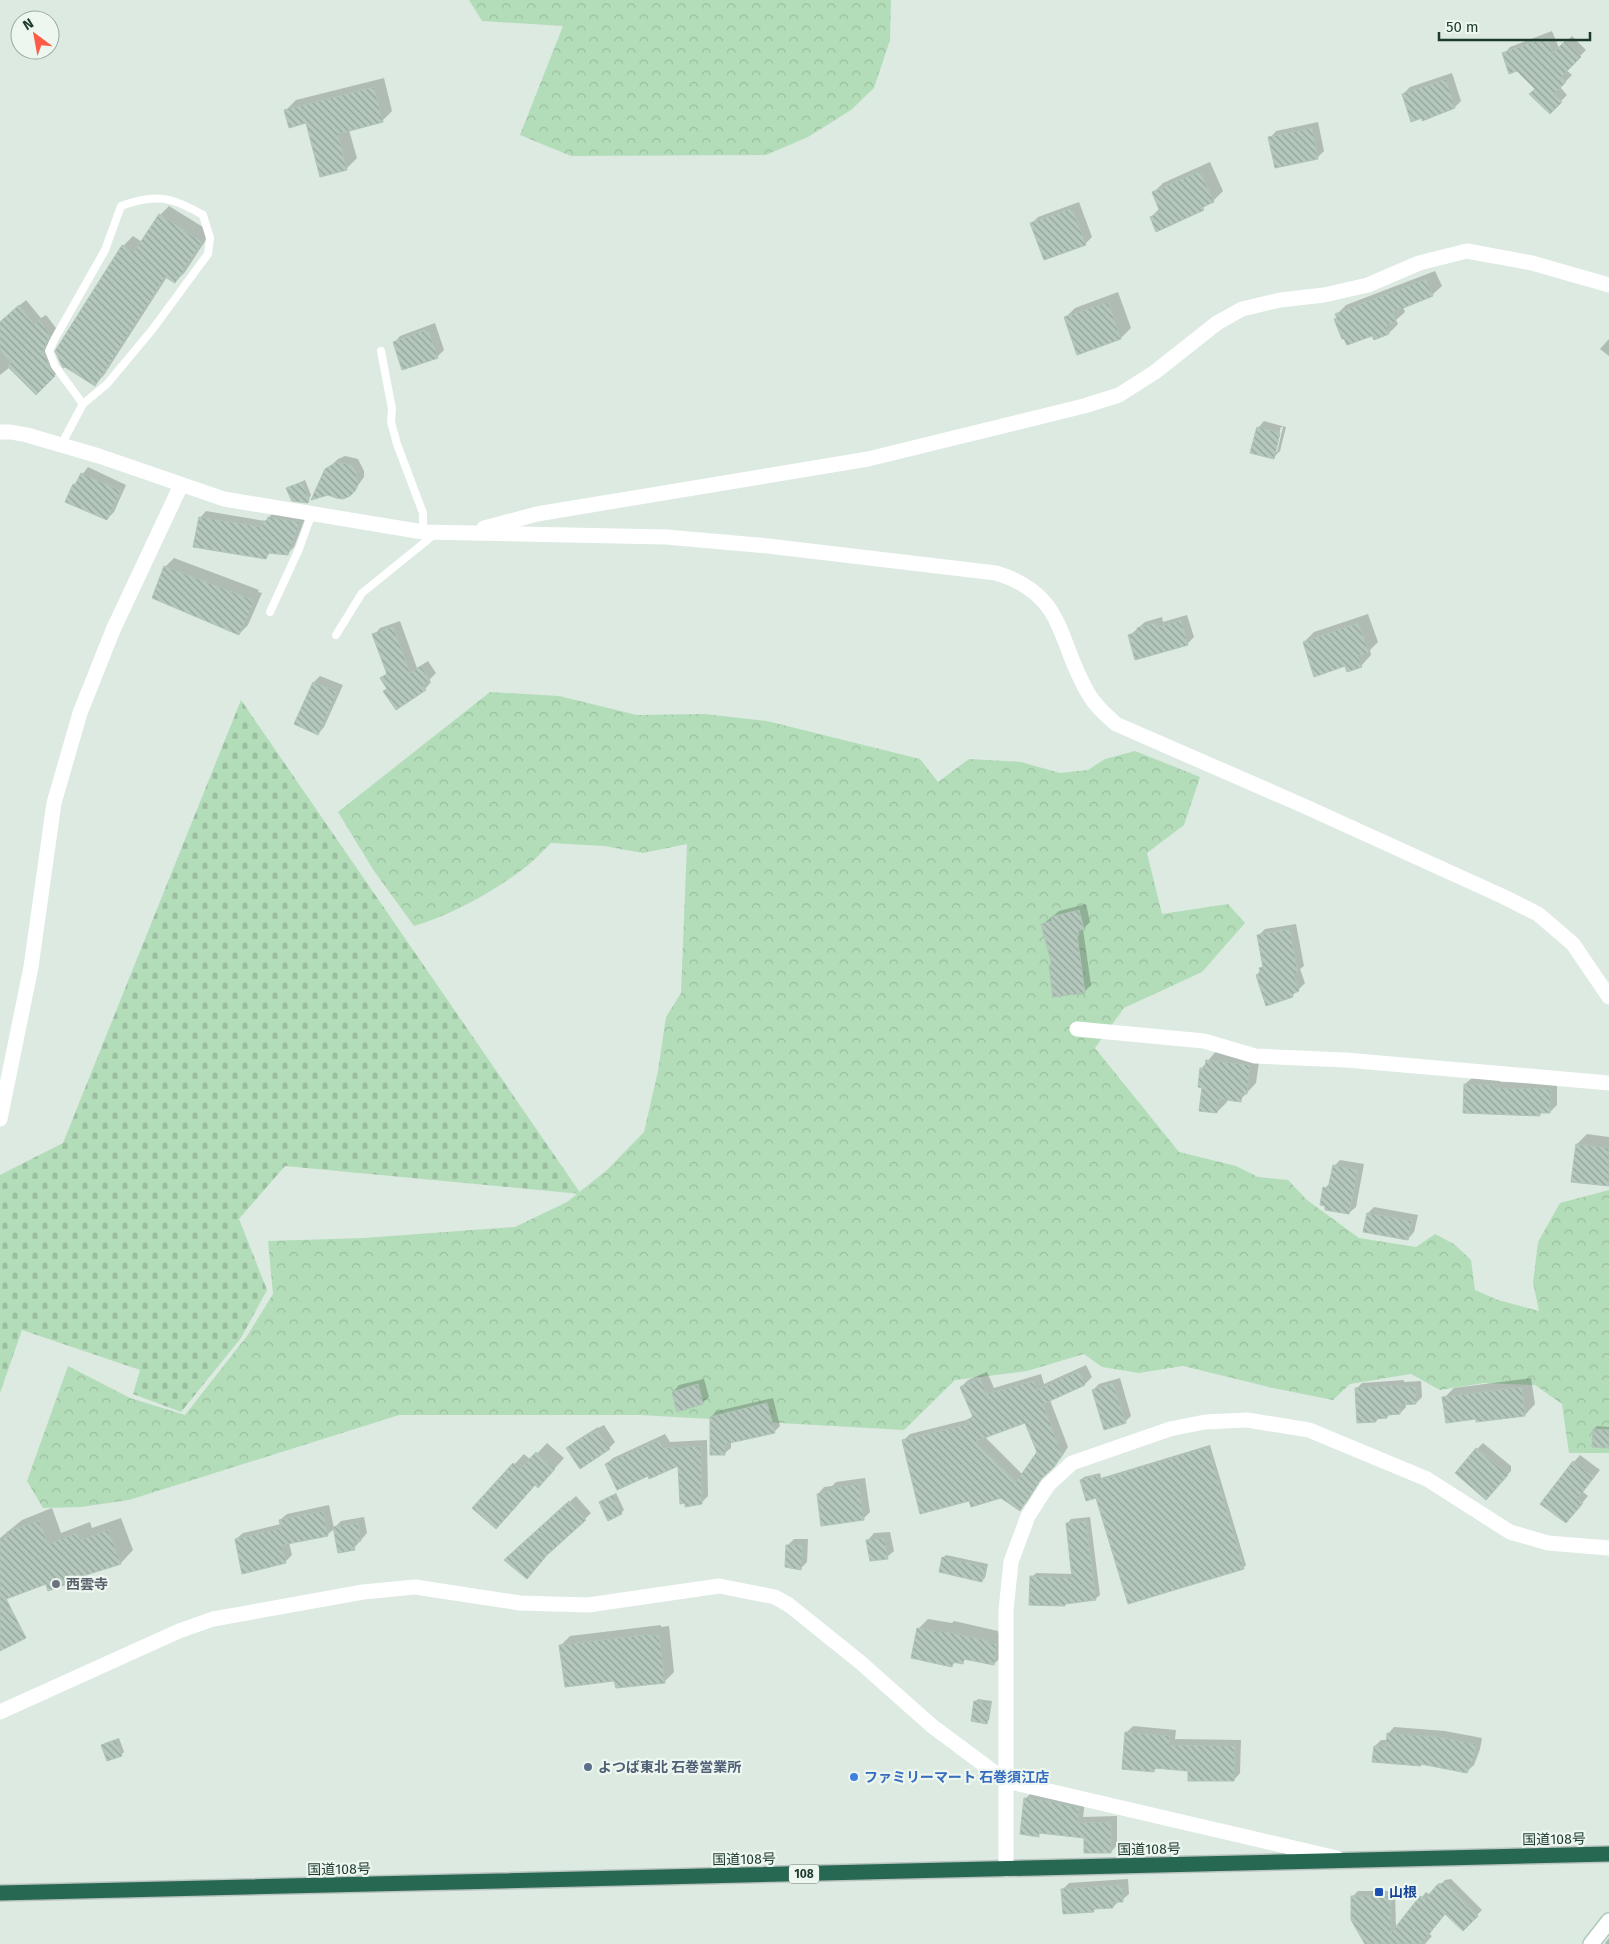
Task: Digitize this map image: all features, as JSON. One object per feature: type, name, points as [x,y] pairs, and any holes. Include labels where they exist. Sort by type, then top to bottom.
[{"type":"highway","name":"国道108号","points":[[0,1893],[1609,1854]]},
{"type":"street","points":[[465,533],[547,513],[868,459],[1084,406],[1119,395],[1155,372],[1217,323],[1242,309],[1280,300],[1324,295],[1368,285],[1419,263],[1467,251],[1532,263],[1609,285]]},
{"type":"street","points":[[0,432],[27,435],[61,445],[224,499],[430,532],[666,537],[777,547],[996,573],[1015,579],[1033,590],[1059,623],[1088,694],[1116,724],[1296,802],[1538,914],[1573,944],[1609,997]]},
{"type":"street","points":[[0,1119],[31,967],[54,803],[80,713],[109,640],[181,485]]},
{"type":"street","points":[[1078,1029],[1204,1041],[1255,1056],[1346,1060],[1609,1083]]},
{"type":"street","points":[[1006,1869],[1006,1610],[1010,1562],[1028,1516],[1048,1485],[1072,1463],[1170,1429],[1205,1422],[1247,1420],[1309,1430],[1426,1478],[1510,1532],[1548,1543],[1609,1548]]},
{"type":"street","points":[[0,1712],[179,1631],[213,1619],[354,1594],[414,1587],[520,1602],[588,1605],[719,1586],[775,1597],[789,1605],[860,1662],[932,1726],[1006,1781],[1346,1861]]},
{"type":"street","points":[[1591,1944],[1609,1921]]},
{"type":"lane","points":[[61,445],[83,404],[107,384],[147,337],[208,254],[210,238],[203,215],[180,202],[162,198],[121,206],[105,250],[54,340],[49,351],[56,366],[83,404]]},
{"type":"lane","points":[[336,635],[362,593],[430,532],[390,422],[392,409],[381,351]]},
{"type":"lane","points":[[270,612],[299,549],[312,513]]},
{"type":"green space","points":[[469,0],[891,0],[890,40],[874,88],[851,110],[808,137],[766,155],[571,156],[520,135],[563,26],[482,21]]},
{"type":"green space","points":[[490,692],[559,696],[637,715],[705,714],[767,721],[920,759],[938,782],[969,759],[1021,762],[1060,773],[1088,770],[1105,759],[1135,751],[1200,777],[1184,825],[1147,853],[1162,914],[1228,904],[1245,923],[1202,972],[1124,1008],[1095,1048],[1179,1152],[1236,1166],[1258,1177],[1288,1180],[1307,1200],[1359,1238],[1416,1247],[1435,1234],[1454,1244],[1471,1260],[1475,1290],[1498,1300],[1539,1311],[1533,1283],[1538,1242],[1560,1203],[1609,1190],[1609,1453],[1569,1453],[1562,1404],[1535,1385],[1484,1383],[1440,1390],[1411,1374],[1350,1384],[1333,1400],[1273,1388],[1183,1366],[1139,1373],[1102,1367],[1084,1354],[1027,1371],[955,1380],[904,1430],[640,1415],[399,1415],[129,1500],[81,1507],[43,1508],[27,1481],[68,1366],[130,1398],[185,1415],[247,1336],[273,1294],[268,1241],[364,1238],[515,1227],[567,1202],[607,1170],[644,1132],[658,1071],[666,1017],[681,993],[687,844],[643,853],[604,846],[551,843],[527,866],[484,895],[443,916],[414,926],[374,871],[338,812]]},
{"type":"green space","points":[[241,700],[581,1194],[285,1166],[239,1219],[267,1290],[241,1338],[181,1412],[133,1394],[140,1370],[22,1330],[0,1393],[0,1175],[63,1143]]},
{"type":"building","points":[[1546,37],[1553,53],[1565,41],[1581,57],[1561,77],[1566,82],[1554,94],[1562,102],[1550,114],[1529,94],[1535,89],[1517,71],[1509,74],[1502,53]]},
{"type":"building","points":[[1446,79],[1455,108],[1422,121],[1422,118],[1411,122],[1402,94]]},
{"type":"building","points":[[374,87],[383,122],[338,134],[347,170],[320,177],[306,123],[289,128],[284,110]]},
{"type":"building","points":[[1312,128],[1318,159],[1275,168],[1268,137]]},
{"type":"building","points":[[1200,171],[1214,202],[1202,207],[1204,210],[1156,232],[1150,217],[1160,212],[1152,192]]},
{"type":"building","points":[[1072,208],[1086,245],[1044,260],[1030,223]]},
{"type":"building","points":[[159,214],[202,242],[175,283],[165,277],[95,386],[65,367],[63,368],[55,351],[122,245],[134,252]]},
{"type":"building","points":[[1426,279],[1433,296],[1393,312],[1396,322],[1386,326],[1389,334],[1374,340],[1372,336],[1347,345],[1344,339],[1342,339],[1334,319],[1337,318],[1335,314]]},
{"type":"building","points":[[1108,302],[1121,339],[1077,355],[1064,317]]},
{"type":"building","points":[[19,305],[34,324],[39,320],[50,335],[43,351],[55,376],[36,395],[7,366],[11,363],[0,350],[0,322]]},
{"type":"building","points":[[428,329],[438,358],[402,370],[393,342]]},
{"type":"building","points":[[1257,427],[1280,433],[1274,459],[1250,453]]},
{"type":"building","points":[[337,462],[351,465],[356,471],[358,485],[355,491],[343,499],[328,495],[311,500],[325,469]]},
{"type":"building","points":[[81,473],[121,491],[107,520],[65,502],[73,484],[75,485]]},
{"type":"building","points":[[302,482],[309,499],[308,503],[292,501],[286,488]]},
{"type":"building","points":[[199,517],[262,527],[263,521],[267,521],[268,517],[300,522],[288,555],[268,553],[266,559],[193,547]]},
{"type":"building","points":[[164,566],[251,599],[250,601],[254,602],[239,635],[152,598]]},
{"type":"building","points":[[1181,620],[1188,645],[1135,660],[1128,635],[1138,632],[1137,628],[1155,623],[1157,627]]},
{"type":"building","points":[[1358,623],[1369,653],[1358,656],[1362,667],[1347,672],[1345,666],[1314,677],[1303,642]]},
{"type":"building","points":[[393,627],[410,673],[421,666],[430,680],[423,686],[426,690],[396,710],[383,691],[387,689],[380,678],[387,674],[372,634]]},
{"type":"building","points":[[313,682],[337,692],[318,735],[294,724]]},
{"type":"building","points":[[1079,910],[1084,929],[1078,931],[1079,935],[1077,935],[1085,993],[1053,997],[1049,965],[1052,965],[1041,924],[1052,921],[1051,917]]},
{"type":"building","points":[[1290,929],[1298,973],[1294,975],[1299,991],[1292,994],[1293,997],[1266,1006],[1256,975],[1261,973],[1259,968],[1263,967],[1257,935]]},
{"type":"building","points":[[1206,1060],[1250,1065],[1247,1094],[1242,1093],[1241,1102],[1219,1099],[1217,1113],[1199,1111],[1202,1088],[1198,1087],[1200,1068],[1205,1069]]},
{"type":"building","points":[[1464,1084],[1494,1085],[1494,1088],[1551,1089],[1550,1113],[1540,1113],[1540,1116],[1463,1113]]},
{"type":"building","points":[[1576,1144],[1609,1148],[1609,1186],[1571,1182]]},
{"type":"building","points":[[1333,1165],[1358,1170],[1349,1214],[1325,1210],[1325,1206],[1320,1205],[1323,1187],[1328,1189]]},
{"type":"building","points":[[1367,1213],[1412,1221],[1408,1240],[1363,1232]]},
{"type":"building","points":[[1079,1371],[1085,1385],[1043,1404],[1062,1455],[1054,1467],[1040,1480],[1020,1511],[1001,1498],[971,1507],[969,1501],[920,1514],[902,1440],[969,1424],[967,1420],[973,1417],[960,1387],[980,1378],[987,1394],[1034,1381],[1037,1390]],"holes":[[[1025,1423],[1037,1452],[1016,1482],[976,1441]]]},
{"type":"building","points":[[1113,1383],[1126,1423],[1104,1430],[1092,1390]]},
{"type":"building","points":[[698,1384],[703,1404],[677,1412],[672,1392]]},
{"type":"building","points":[[1398,1385],[1398,1387],[1416,1387],[1416,1404],[1400,1405],[1400,1414],[1387,1415],[1387,1418],[1376,1419],[1376,1422],[1357,1423],[1355,1388]]},
{"type":"building","points":[[1522,1387],[1525,1416],[1476,1422],[1476,1419],[1446,1423],[1442,1397]]},
{"type":"building","points":[[767,1403],[775,1433],[725,1444],[725,1455],[710,1455],[710,1417]]},
{"type":"building","points":[[1593,1429],[1609,1430],[1609,1448],[1592,1447]]},
{"type":"building","points":[[597,1430],[610,1449],[580,1469],[566,1448]]},
{"type":"building","points":[[659,1440],[663,1448],[701,1446],[702,1504],[685,1507],[685,1503],[680,1504],[678,1466],[649,1479],[648,1476],[617,1490],[605,1464]]},
{"type":"building","points":[[1208,1447],[1244,1569],[1128,1604],[1096,1498],[1086,1501],[1080,1480],[1097,1475],[1099,1480]]},
{"type":"building","points":[[1476,1448],[1508,1475],[1486,1500],[1455,1473]]},
{"type":"building","points":[[536,1452],[555,1469],[538,1488],[535,1485],[496,1529],[472,1508],[513,1463],[520,1469]]},
{"type":"building","points":[[1573,1461],[1594,1477],[1577,1499],[1583,1503],[1566,1523],[1540,1504]]},
{"type":"building","points":[[859,1484],[864,1520],[821,1526],[817,1494],[828,1492],[828,1489]]},
{"type":"building","points":[[613,1495],[622,1514],[608,1521],[599,1502]]},
{"type":"building","points":[[569,1501],[586,1520],[547,1555],[527,1579],[504,1560]]},
{"type":"building","points":[[323,1511],[328,1536],[282,1545],[286,1563],[242,1574],[235,1539],[281,1528],[279,1520]]},
{"type":"building","points":[[39,1520],[48,1544],[77,1533],[80,1540],[108,1530],[121,1564],[86,1575],[86,1577],[48,1591],[46,1584],[6,1599],[26,1638],[0,1651],[0,1539],[9,1536],[7,1532]]},
{"type":"building","points":[[1086,1521],[1096,1600],[1065,1604],[1065,1606],[1029,1605],[1030,1576],[1072,1578],[1066,1523]]},
{"type":"building","points":[[358,1523],[361,1541],[353,1542],[355,1550],[338,1553],[333,1527]]},
{"type":"building","points":[[884,1538],[888,1559],[870,1561],[866,1540]]},
{"type":"building","points":[[786,1545],[803,1545],[801,1570],[785,1567]]},
{"type":"building","points":[[942,1557],[986,1567],[982,1582],[939,1572]]},
{"type":"building","points":[[917,1628],[942,1633],[942,1631],[997,1644],[994,1665],[964,1659],[963,1664],[953,1662],[952,1667],[911,1658]]},
{"type":"building","points":[[651,1634],[651,1636],[659,1635],[665,1683],[616,1688],[614,1681],[565,1687],[559,1645]]},
{"type":"building","points":[[974,1701],[990,1704],[987,1724],[971,1721]]},
{"type":"building","points":[[1125,1732],[1170,1736],[1169,1745],[1235,1746],[1234,1781],[1188,1781],[1188,1771],[1155,1768],[1154,1772],[1122,1769]]},
{"type":"building","points":[[1387,1733],[1437,1737],[1476,1744],[1474,1757],[1467,1773],[1421,1764],[1421,1766],[1372,1762],[1374,1746],[1386,1747]]},
{"type":"building","points":[[116,1740],[122,1756],[107,1761],[101,1745]]},
{"type":"building","points":[[1024,1798],[1049,1801],[1079,1808],[1078,1823],[1111,1822],[1111,1853],[1084,1853],[1084,1838],[1039,1833],[1039,1837],[1020,1834]]},
{"type":"building","points":[[1446,1883],[1478,1916],[1463,1931],[1445,1914],[1421,1944],[1365,1944],[1351,1920],[1351,1896],[1391,1896],[1391,1933],[1420,1896],[1425,1899],[1438,1884]]},
{"type":"building","points":[[1122,1885],[1123,1902],[1113,1902],[1113,1908],[1093,1909],[1094,1912],[1063,1914],[1061,1889]]},
{"type":"place","name":"西雲寺","points":[[56,1584]]},
{"type":"place","name":"よつば東北 石巻営業所","points":[[588,1767]]},
{"type":"place","name":"ファミリーマート 石巻須江店","points":[[854,1777]]},
{"type":"place","name":"山根","points":[[1379,1892]]}]
